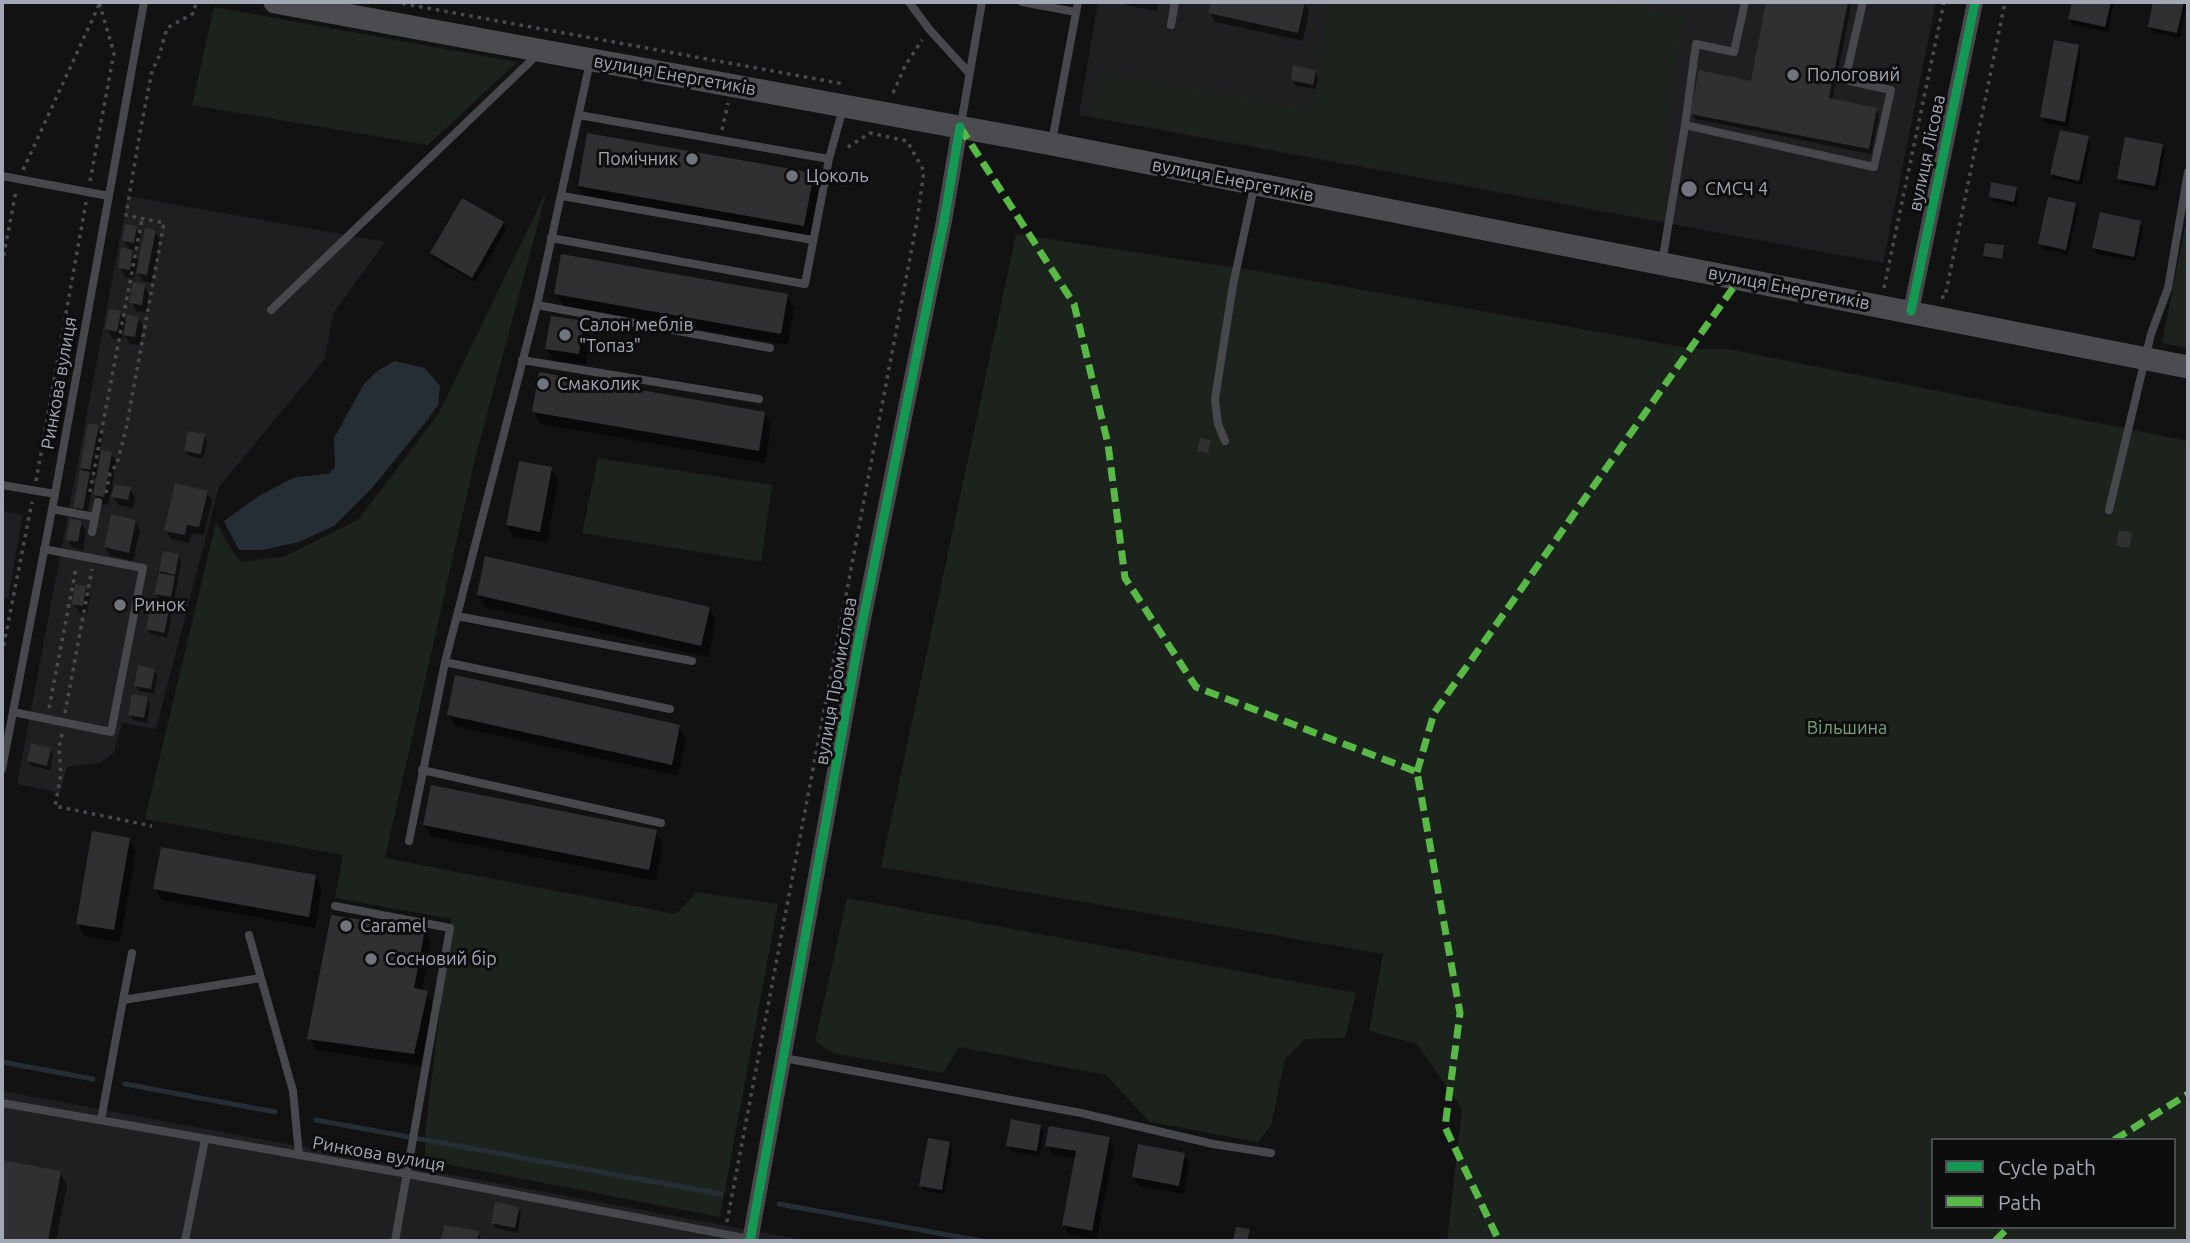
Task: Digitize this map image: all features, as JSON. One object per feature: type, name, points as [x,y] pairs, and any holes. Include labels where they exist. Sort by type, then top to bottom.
[{"type":"main road","name":"вулиця Енергетиків","points":[[275,2],[591,59],[849,96],[960,127],[1662,263],[1913,302],[2188,367]]},
{"type":"street","name":"вулиця Лісова","points":[[1913,302],[1975,2]]},
{"type":"street","name":"вулиця Промислова","points":[[750,1240],[859,639],[944,221],[960,127]]},
{"type":"lane","name":"Ринкова вулиця","points":[[2,769],[144,2]]},
{"type":"lane","points":[[909,2],[929,29],[969,73]]},
{"type":"lane","points":[[960,127],[982,2]]},
{"type":"lane","points":[[1022,2],[1076,12]]},
{"type":"lane","points":[[1052,144],[1078,2]]},
{"type":"lane","points":[[1171,25],[1175,2]]},
{"type":"lane","points":[[1662,263],[1696,44],[1734,52],[1745,2]]},
{"type":"lane","points":[[1685,125],[1874,167],[1891,90],[1845,80],[1863,2]]},
{"type":"lane","points":[[271,310],[541,50]]},
{"type":"lane","points":[[409,841],[445,662],[537,305],[591,59]]},
{"type":"lane","points":[[551,239],[805,284],[829,159],[849,96]]},
{"type":"lane","points":[[579,115],[829,159]]},
{"type":"lane","points":[[2109,510],[2151,334],[2168,288],[2188,172]]},
{"type":"lane","points":[[2,176],[109,196]]},
{"type":"lane","points":[[1225,441],[1218,424],[1216,399],[1233,285],[1255,184]]},
{"type":"lane","points":[[562,196],[813,240]]},
{"type":"lane","points":[[537,305],[770,348]]},
{"type":"lane","points":[[522,360],[759,399]]},
{"type":"lane","points":[[2,485],[55,494]]},
{"type":"lane","points":[[92,532],[91,516],[102,500]]},
{"type":"lane","points":[[52,509],[91,516]]},
{"type":"lane","points":[[13,712],[111,732],[143,568],[44,549]]},
{"type":"lane","points":[[457,616],[692,661]]},
{"type":"lane","points":[[445,662],[670,709]]},
{"type":"lane","points":[[422,770],[661,823]]},
{"type":"lane","points":[[335,906],[450,928],[395,1241]]},
{"type":"lane","points":[[248,935],[292,1091],[299,1155]]},
{"type":"lane","points":[[101,1120],[132,953]]},
{"type":"lane","points":[[124,1000],[261,978]]},
{"type":"lane","points":[[784,1058],[1081,1113],[1213,1144],[1271,1153]]},
{"type":"lane","name":"Ринкова вулиця","points":[[2,1103],[408,1174],[750,1240]]},
{"type":"lane","points":[[185,1241],[205,1139]]},
{"type":"path","points":[[102,500],[110,473],[117,464],[126,429],[164,223],[125,215],[152,71],[167,28],[194,13],[196,2]]},
{"type":"path","points":[[394,2],[849,96]]},
{"type":"path","points":[[1944,2],[1884,288],[1913,302],[1945,297],[2005,2]]},
{"type":"path","points":[[2,264],[18,179],[99,3]]},
{"type":"path","points":[[2,654],[114,53],[99,3]]},
{"type":"path","points":[[905,95],[893,93],[905,66],[929,29]]},
{"type":"path","points":[[725,1235],[917,221],[924,171],[907,141],[870,133],[829,159]]},
{"type":"path","points":[[91,516],[142,219]]},
{"type":"path","points":[[62,734],[45,730],[78,555]]},
{"type":"path","points":[[94,558],[59,748],[61,774],[55,806],[152,826]]},
{"type":"shaded area","name":"СМСЧ 4","points":[[1098,2],[1936,2],[1883,263],[1079,115]]},
{"type":"shaded area","name":"Ринок","points":[[128,196],[385,242],[333,314],[325,359],[219,487],[156,729],[122,723],[114,753],[100,763],[67,767],[60,793],[17,784]]},
{"type":"shaded area","points":[[394,361],[425,368],[440,386],[438,405],[372,488],[334,526],[299,542],[262,550],[239,550],[224,521],[259,496],[295,477],[328,474],[335,467],[334,438],[364,384],[376,372]]},
{"type":"shaded area","points":[[2,511],[23,515],[8,599],[2,598]]},
{"type":"shaded area","points":[[2,1091],[808,1241],[2,1241]]},
{"type":"green space","points":[[1328,2],[1606,2],[1684,15],[1666,116],[1665,220],[1091,116],[1101,73],[1312,109]]},
{"type":"green space","points":[[214,7],[517,62],[428,145],[192,105]]},
{"type":"green space","points":[[547,190],[475,459],[385,858],[676,914],[697,892],[778,904],[720,1217],[425,1160],[425,1134],[451,919],[335,898],[343,855],[145,819],[216,522],[232,551],[242,562],[286,556],[358,520],[439,413]]},
{"type":"green space","points":[[2188,212],[2188,348],[2162,343]]},
{"type":"green space","name":"Вільшина","points":[[1016,234],[1263,272],[1694,349],[1728,349],[2188,441],[2188,1241],[1447,1241],[1462,1109],[1417,1044],[1369,1031],[1383,954],[881,867]]},
{"type":"green space","points":[[598,458],[772,485],[761,562],[582,533]]},
{"type":"green space","points":[[847,898],[1356,993],[1345,1038],[1305,1039],[1285,1059],[1271,1126],[1258,1142],[1150,1122],[1106,1075],[959,1047],[943,1073],[833,1053],[815,1041]]},
{"type":"building","points":[[1211,2],[1305,2],[1298,33],[1208,13]]},
{"type":"building","name":"Пологовий","points":[[1766,2],[1848,2],[1829,98],[1877,108],[1869,149],[1690,114],[1699,70],[1751,81]]},
{"type":"building","points":[[2072,2],[2111,2],[2105,27],[2068,19]]},
{"type":"building","points":[[2153,2],[2184,2],[2177,33],[2148,27]]},
{"type":"building","points":[[2054,40],[2079,45],[2065,122],[2040,117]]},
{"type":"building","points":[[1293,65],[1316,70],[1313,85],[1291,80]]},
{"type":"building","points":[[2060,130],[2089,136],[2079,181],[2050,174]]},
{"type":"building","points":[[587,133],[814,173],[804,226],[578,186]]},
{"type":"building","points":[[2125,137],[2163,144],[2155,186],[2117,179]]},
{"type":"building","points":[[1991,182],[2017,187],[2014,202],[1989,197]]},
{"type":"building","points":[[2048,197],[2076,203],[2066,250],[2038,244]]},
{"type":"building","points":[[462,198],[504,222],[472,278],[430,253]]},
{"type":"building","points":[[2100,212],[2141,221],[2134,257],[2092,248]]},
{"type":"building","points":[[125,224],[137,226],[134,243],[122,241]]},
{"type":"building","points":[[145,228],[156,230],[147,275],[136,273]]},
{"type":"building","points":[[1985,243],[2004,245],[2002,259],[1983,256]]},
{"type":"building","points":[[121,247],[133,250],[130,270],[118,268]]},
{"type":"building","points":[[561,254],[788,294],[781,334],[554,294]]},
{"type":"building","points":[[133,282],[145,284],[142,305],[129,303]]},
{"type":"building","points":[[109,309],[121,311],[117,332],[105,329]]},
{"type":"building","points":[[127,314],[139,317],[135,337],[123,335]]},
{"type":"building","name":"Салон меблів \"Топаз\"","points":[[551,316],[584,321],[579,354],[545,349]]},
{"type":"building","points":[[539,372],[765,412],[759,451],[532,412]]},
{"type":"building","points":[[88,423],[99,425],[90,470],[80,468]]},
{"type":"building","points":[[188,431],[205,434],[201,454],[184,451]]},
{"type":"building","points":[[1200,438],[1211,440],[1208,453],[1197,451]]},
{"type":"building","points":[[101,450],[112,452],[104,497],[93,495]]},
{"type":"building","points":[[519,461],[552,467],[540,532],[506,525]]},
{"type":"building","points":[[80,470],[90,472],[83,509],[73,508]]},
{"type":"building","points":[[175,483],[208,491],[199,527],[187,525],[185,535],[164,531]]},
{"type":"building","points":[[114,484],[131,487],[128,500],[111,497]]},
{"type":"building","points":[[111,514],[136,520],[129,553],[104,547]]},
{"type":"building","points":[[70,519],[82,521],[78,542],[66,540]]},
{"type":"building","points":[[2119,530],[2132,532],[2129,548],[2116,546]]},
{"type":"building","points":[[163,551],[179,554],[175,575],[159,571]]},
{"type":"building","points":[[485,556],[710,607],[701,646],[477,595]]},
{"type":"building","points":[[159,573],[175,576],[171,597],[154,594]]},
{"type":"building","points":[[75,584],[86,586],[83,606],[72,604]]},
{"type":"building","points":[[151,603],[170,607],[164,633],[146,629]]},
{"type":"building","points":[[138,665],[155,669],[151,689],[134,686]]},
{"type":"building","points":[[455,675],[680,725],[672,765],[447,715]]},
{"type":"building","points":[[132,694],[148,697],[144,718],[128,715]]},
{"type":"building","points":[[31,743],[51,748],[47,766],[27,761]]},
{"type":"building","points":[[431,785],[657,830],[649,870],[423,825]]},
{"type":"building","points":[[92,831],[130,838],[114,930],[76,924]]},
{"type":"building","points":[[161,847],[316,875],[309,917],[153,889]]},
{"type":"building","name":"Сосновий бір","points":[[331,915],[425,930],[414,988],[428,991],[414,1054],[307,1039]]},
{"type":"building","points":[[1011,1119],[1041,1125],[1037,1151],[1006,1146]]},
{"type":"building","points":[[1049,1126],[1110,1137],[1092,1231],[1062,1225],[1076,1151],[1045,1146]]},
{"type":"building","points":[[928,1138],[950,1142],[942,1190],[919,1186]]},
{"type":"building","points":[[1138,1144],[1185,1153],[1179,1186],[1132,1177]]},
{"type":"building","points":[[2,1160],[61,1171],[48,1241],[2,1241]]},
{"type":"building","points":[[495,1202],[519,1207],[515,1228],[491,1223]]},
{"type":"building","points":[[444,1225],[479,1231],[477,1241],[441,1241]]},
{"type":"building","points":[[1236,1227],[1250,1229],[1247,1241],[1233,1241]]},
{"type":"waterway","points":[[2,1062],[93,1079]]},
{"type":"waterway","points":[[125,1084],[275,1112]]},
{"type":"waterway","points":[[316,1120],[721,1194]]},
{"type":"waterway","points":[[779,1204],[981,1241]]},
{"type":"marked path","points":[[960,127],[1074,304],[1108,444],[1125,578],[1196,687],[1417,772],[1460,1013],[1445,1127],[1499,1241]]},
{"type":"marked path","points":[[1417,772],[1434,713],[1740,278]]},
{"type":"marked path","points":[[2117,1138],[2188,1094]]},
{"type":"marked path","points":[[1995,1241],[2007,1229]]},
{"type":"cycle path","points":[[1911,311],[1975,2]]},
{"type":"cycle path","points":[[750,1241],[859,639],[944,221],[960,127]]},
{"type":"place","name":"Пологовий","points":[[1793,75]]},
{"type":"place","name":"Помічник","points":[[692,159]]},
{"type":"place","name":"Цоколь","points":[[792,176]]},
{"type":"place","name":"СМСЧ 4","points":[[1689,189]]},
{"type":"place","name":"Салон меблів \"Топаз\"","points":[[565,335]]},
{"type":"place","name":"Смаколик","points":[[543,384]]},
{"type":"place","name":"Ринок","points":[[120,605]]},
{"type":"place","name":"Caramel","points":[[346,926]]},
{"type":"place","name":"Сосновий бір","points":[[371,959]]}]
